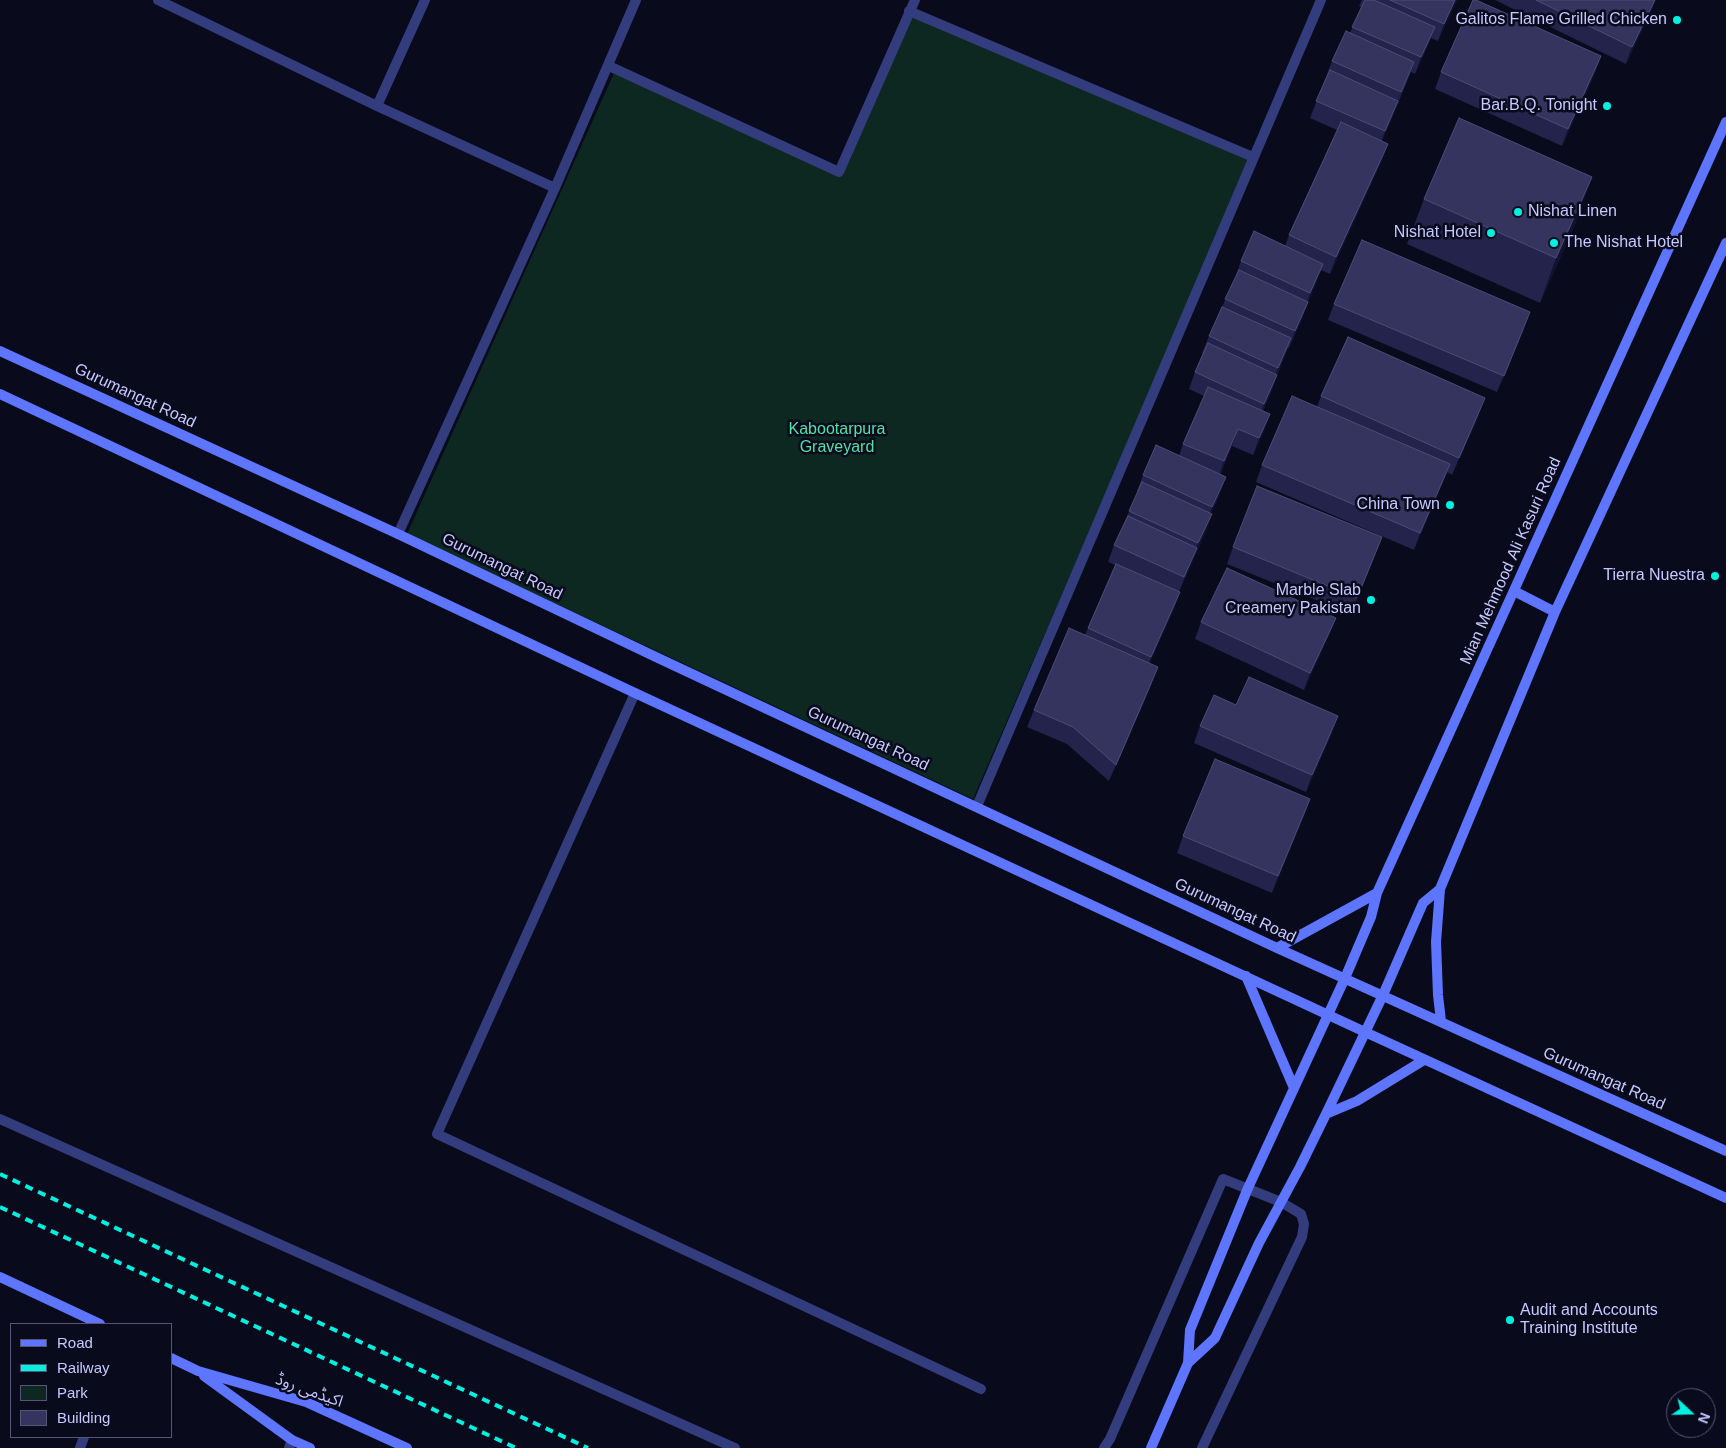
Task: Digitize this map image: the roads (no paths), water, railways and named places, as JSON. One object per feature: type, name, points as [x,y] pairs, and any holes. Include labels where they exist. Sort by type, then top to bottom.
[{"type":"main road","name":"Mian Mehmood Ali Kasuri Road","points":[[1188,1363],[1190,1330],[1248,1188],[1345,978],[1371,917],[1377,893],[1726,122]]},
{"type":"main road","points":[[1441,1021],[1436,960],[1440,889],[1555,612],[1726,243]]},
{"type":"main road","name":"Gurumangat Road","points":[[0,351],[398,534],[1277,948],[1726,1151]]},
{"type":"main road","points":[[0,394],[635,693],[1424,1060],[1726,1198]]},
{"type":"main road","points":[[1514,591],[1555,612]]},
{"type":"main road","points":[[1151,1448],[1188,1363],[1215,1338],[1246,1269],[1326,1114],[1383,995],[1423,903],[1440,889]]},
{"type":"main road","points":[[1277,948],[1377,893]]},
{"type":"main road","points":[[1246,976],[1294,1088]]},
{"type":"main road","points":[[1326,1114],[1357,1102],[1424,1060]]},
{"type":"main road","points":[[0,1277],[98,1323]]},
{"type":"main road","name":"اکیڈمی روڈ","points":[[172,1358],[198,1371],[306,1402],[407,1448]]},
{"type":"main road","name":"اکیڈمی روڈ","points":[[198,1371],[291,1444],[310,1448]]},
{"type":"street","points":[[158,0],[376,106],[555,188]]},
{"type":"street","points":[[376,106],[425,0]]},
{"type":"street","points":[[398,534],[555,188],[636,0]]},
{"type":"street","points":[[609,66],[839,172],[914,0]]},
{"type":"street","points":[[977,806],[1321,0]]},
{"type":"street","points":[[910,11],[1253,157]]},
{"type":"street","points":[[635,693],[437,1134],[981,1388]]},
{"type":"street","points":[[0,1119],[735,1448]]},
{"type":"street","points":[[1104,1448],[1110,1439],[1223,1179],[1281,1202],[1301,1214],[1304,1224],[1302,1237],[1202,1448]]},
{"type":"railway","points":[[0,1174],[588,1448]]},
{"type":"railway","points":[[0,1207],[516,1448]]},
{"type":"place","name":"Galitos Flame Grilled Chicken","points":[[1677,20]]},
{"type":"place","name":"Bar.B.Q. Tonight","points":[[1607,106]]},
{"type":"place","name":"Nishat Linen","points":[[1518,212]]},
{"type":"place","name":"Nishat Hotel","points":[[1491,233]]},
{"type":"place","name":"The Nishat Hotel","points":[[1554,243]]},
{"type":"place","name":"China Town","points":[[1450,505]]},
{"type":"place","name":"Tierra Nuestra","points":[[1715,576]]},
{"type":"place","name":"Marble Slab Creamery Pakistan","points":[[1371,600]]},
{"type":"place","name":"Audit and Accounts Training Institute","points":[[1510,1320]]},
{"type":"park label","name":"Kabootarpura Graveyard","points":[[837,439]]}]
